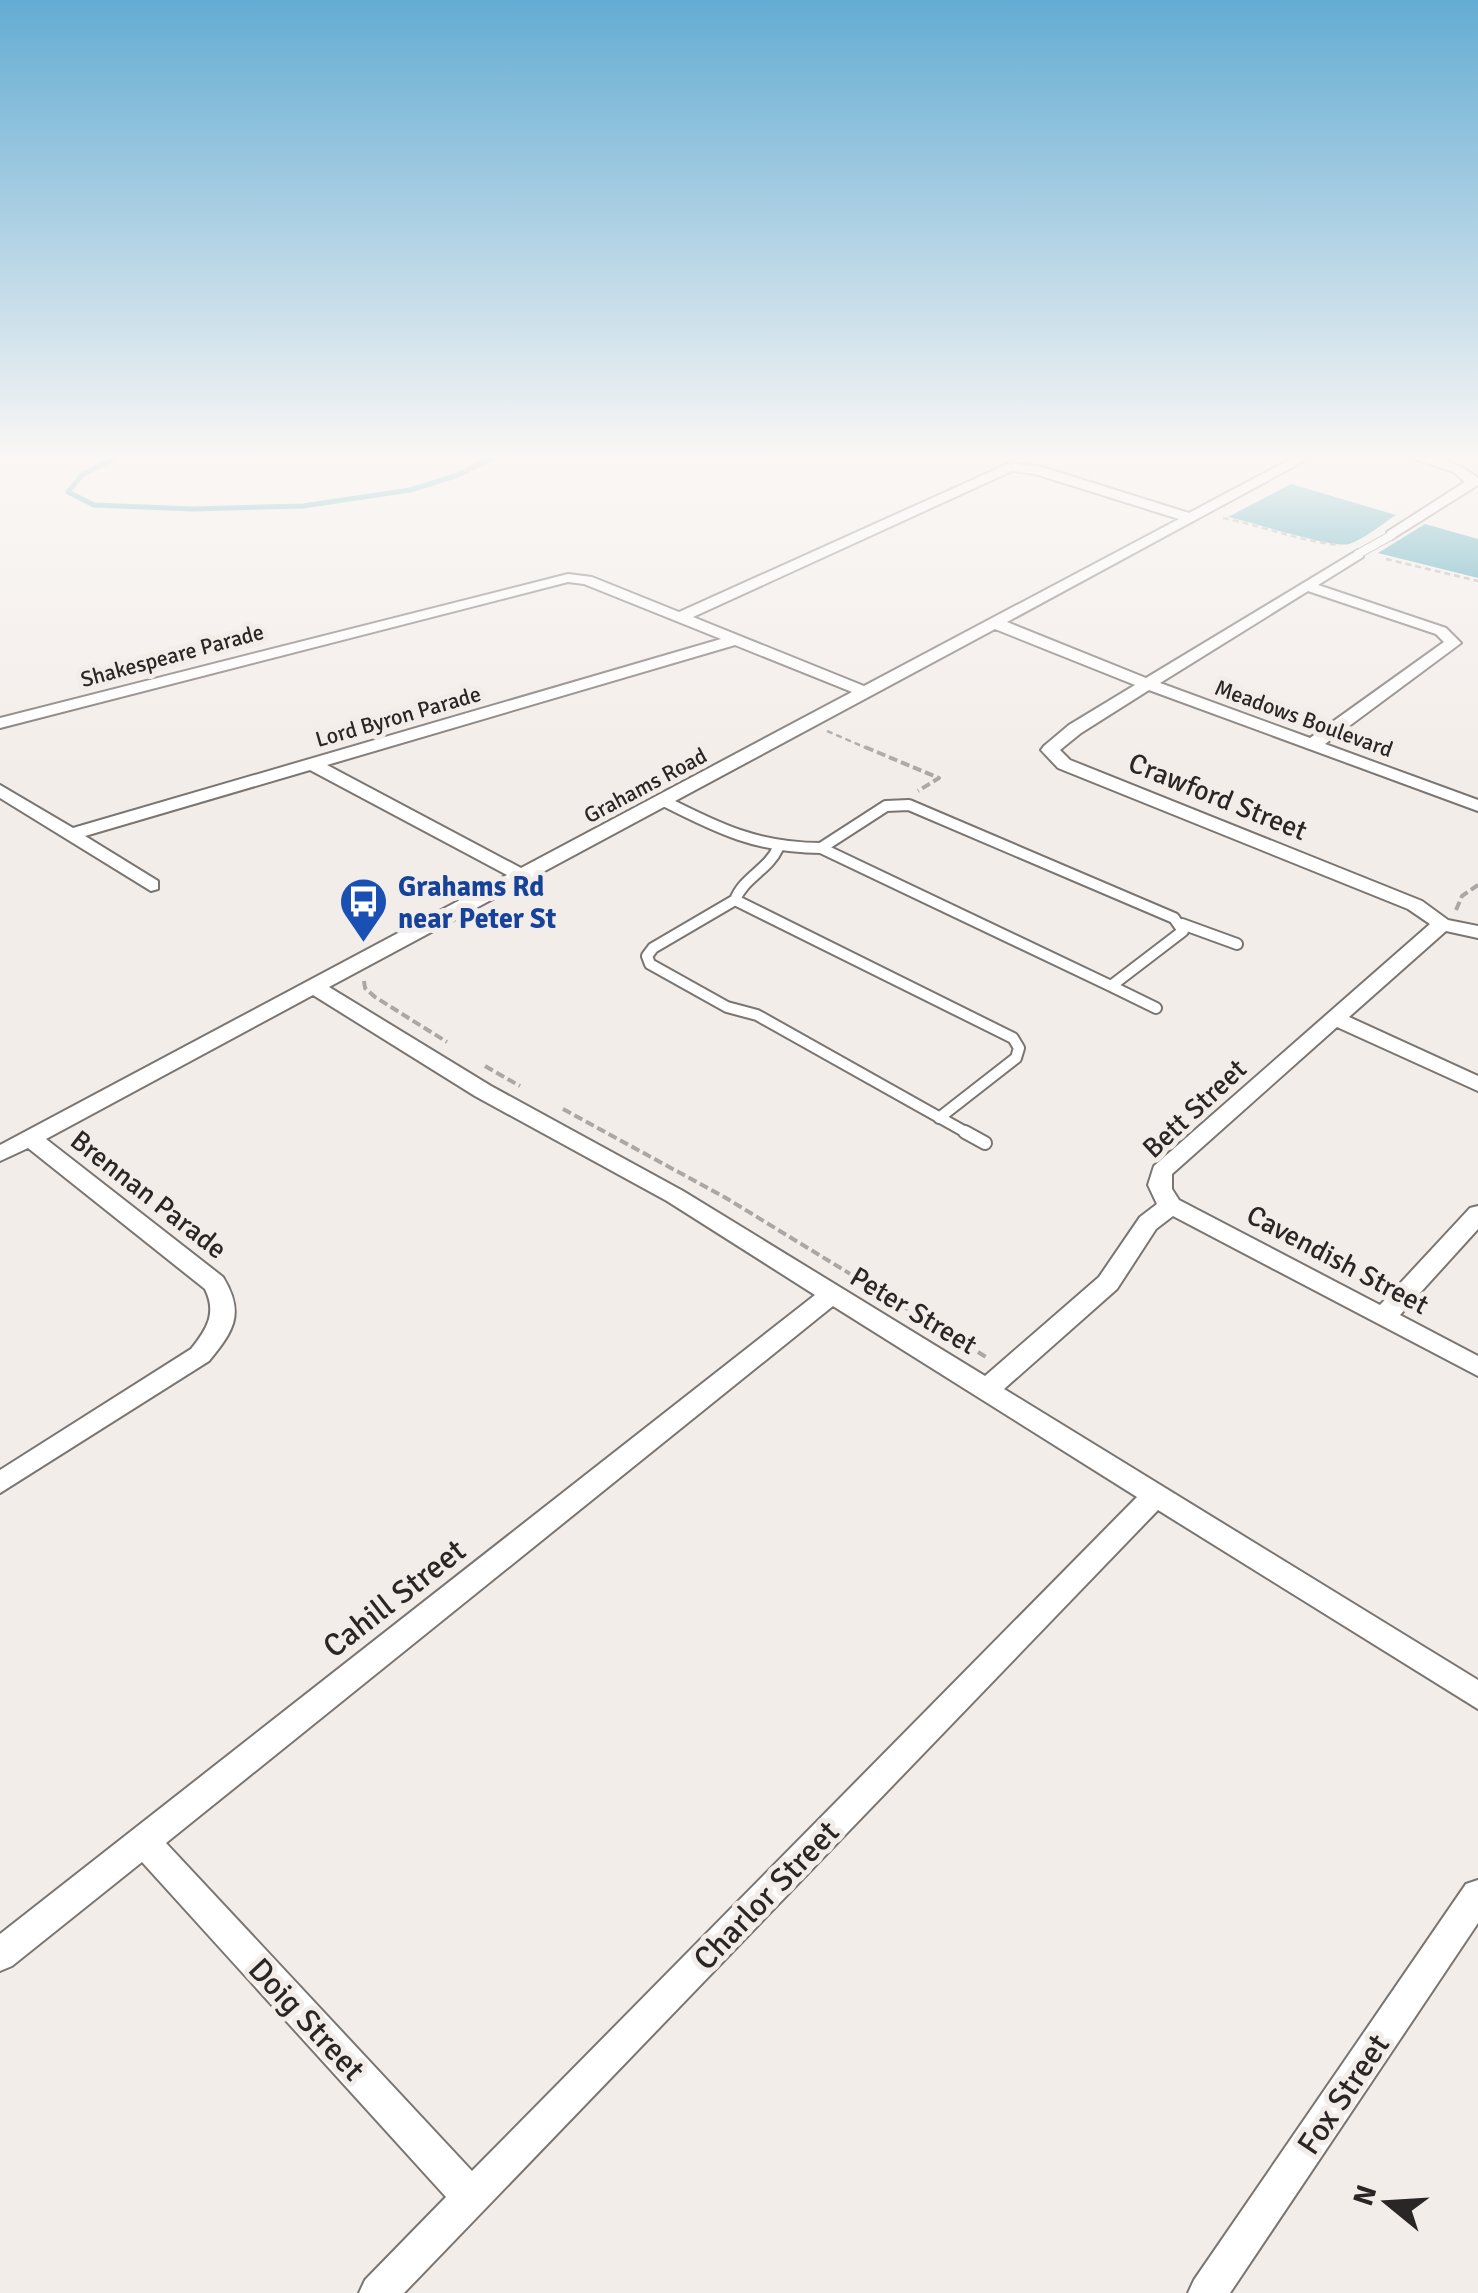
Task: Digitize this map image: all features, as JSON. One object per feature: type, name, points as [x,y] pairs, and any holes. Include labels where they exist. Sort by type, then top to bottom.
[{"type":"street","points":[[680,617],[801,561]]},
{"type":"street","name":"Grahams Road","points":[[0,1154],[1111,561]]},
{"type":"street","points":[[1148,684],[1347,561]]},
{"type":"street","name":"Shakespeare Parade","points":[[0,723],[556,579],[588,580],[866,692]]},
{"type":"street","points":[[1306,586],[1441,631],[1453,642],[1312,745]]},
{"type":"street","name":"Meadows Boulevard","points":[[989,626],[1076,664],[1148,684],[1478,806]]},
{"type":"street","name":"Lord Byron Parade","points":[[72,834],[736,640]]},
{"type":"street","name":"Crawford Street","points":[[1148,684],[1054,743],[1050,750],[1054,758],[1415,905],[1442,924],[1478,932]]},
{"type":"street","points":[[313,764],[522,875]]},
{"type":"street","points":[[0,790],[151,885]]},
{"type":"street","name":"Bett Street","points":[[1170,1204],[1160,1192],[1158,1181],[1162,1171],[1338,1020],[1442,924]]},
{"type":"street","name":"Peter Street","points":[[313,986],[482,1090],[675,1196],[1478,1696]]},
{"type":"street","points":[[1338,1020],[1478,1084]]},
{"type":"street","name":"Brennan Parade","points":[[0,1483],[200,1355],[216,1337],[225,1317],[225,1298],[214,1283],[30,1138]]},
{"type":"street","points":[[986,1390],[1108,1283],[1148,1223],[1170,1204]]},
{"type":"street","name":"Cavendish Street","points":[[1170,1204],[1478,1367]]},
{"type":"street","points":[[1382,1316],[1478,1214]]},
{"type":"street","name":"Cahill Street","points":[[0,1955],[831,1295]]},
{"type":"street","name":"Charlor Street","points":[[378,2293],[1154,1497]]},
{"type":"street","name":"Doig Street","points":[[144,1841],[472,2197]]},
{"type":"street","name":"Fox Street","points":[[1208,2293],[1478,1895]]},
{"type":"lane","points":[[664,801],[726,832],[778,848],[821,848],[1156,1008]]},
{"type":"lane","points":[[821,848],[886,806],[898,804],[1031,854],[1046,866],[1237,944]]},
{"type":"lane","points":[[778,848],[769,864],[745,880],[735,900],[653,948],[647,956],[650,964],[727,1006],[757,1014],[985,1143]]},
{"type":"lane","points":[[735,900],[1013,1038],[1019,1048],[1016,1058],[939,1118]]},
{"type":"lane","points":[[1111,986],[1179,936],[1182,924]]},
{"type":"path","points":[[809,724],[939,778],[898,804]]},
{"type":"path","points":[[1442,924],[1457,910],[1462,896],[1478,885]]},
{"type":"water","points":[[1410,561],[1478,561],[1478,578]]},
{"type":"place","name":"Grahams Rd near Peter St","points":[[363,944]]}]
